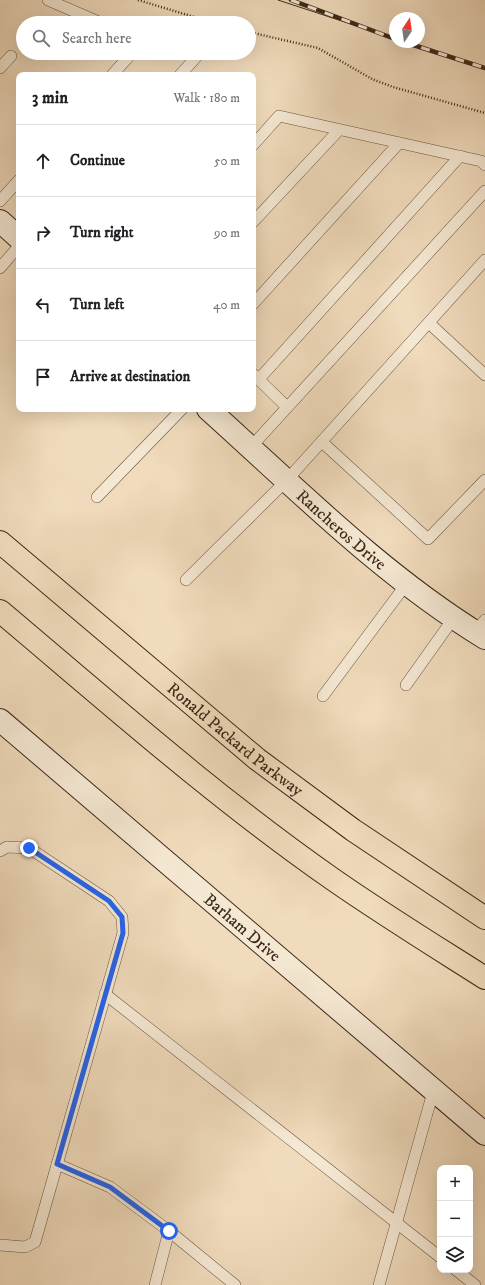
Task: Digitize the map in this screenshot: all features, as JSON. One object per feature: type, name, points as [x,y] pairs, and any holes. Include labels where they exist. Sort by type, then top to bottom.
[{"type":"highway","name":"Ronald Packard Parkway","points":[[0,542],[257,759],[352,830],[485,918]]},
{"type":"highway","points":[[0,611],[241,811],[331,878],[485,978]]},
{"type":"main road","points":[[0,221],[16,235]]},
{"type":"main road","name":"Rancheros Drive","points":[[211,412],[360,546],[453,619],[482,630]]},
{"type":"main road","name":"Barham Drive","points":[[0,720],[433,1092],[485,1134]]},
{"type":"lane","points":[[48,0],[85,16]]},
{"type":"lane","points":[[0,68],[11,56]]},
{"type":"lane","points":[[115,72],[126,60]]},
{"type":"lane","points":[[183,72],[194,60]]},
{"type":"lane","points":[[256,142],[279,116],[460,156],[481,161],[485,165]]},
{"type":"lane","points":[[256,219],[339,130]]},
{"type":"lane","points":[[256,301],[399,143]]},
{"type":"lane","points":[[288,407],[256,376],[460,156]]},
{"type":"lane","points":[[0,201],[16,183]]},
{"type":"lane","points":[[251,447],[485,191]]},
{"type":"lane","points":[[0,268],[16,249]]},
{"type":"lane","points":[[186,580],[287,480],[485,260]]},
{"type":"lane","points":[[429,323],[485,375]]},
{"type":"lane","points":[[97,497],[179,412]]},
{"type":"lane","points":[[322,442],[428,539],[485,480]]},
{"type":"lane","points":[[323,696],[407,583]]},
{"type":"lane","points":[[406,686],[453,619]]},
{"type":"lane","points":[[0,851],[7,846],[29,848],[109,901],[122,917],[123,933],[35,1242],[25,1247],[0,1245]]},
{"type":"lane","points":[[105,994],[437,1255]]},
{"type":"lane","points":[[380,1285],[433,1092]]},
{"type":"lane","points":[[57,1164],[110,1187],[169,1231],[235,1285]]},
{"type":"lane","points":[[155,1285],[169,1231]]},
{"type":"lane","points":[[460,1273],[475,1285]]},
{"type":"path","points":[[138,0],[191,16]]},
{"type":"path","points":[[256,34],[318,48],[372,78],[393,87],[485,113]]},
{"type":"tram line","points":[[278,0],[357,26]]},
{"type":"railway","points":[[291,0],[389,37]]},
{"type":"railway","points":[[423,48],[485,68]]},
{"type":"route","points":[[29,848],[109,901],[122,917],[123,933],[57,1164],[110,1187],[169,1231]]}]
